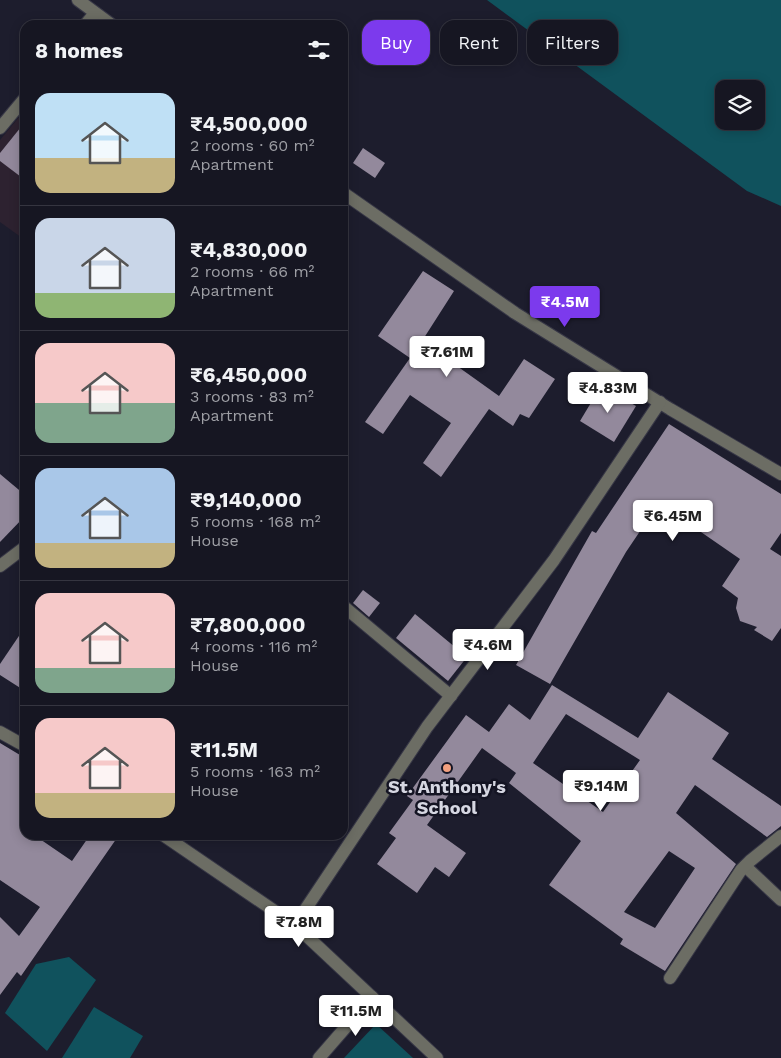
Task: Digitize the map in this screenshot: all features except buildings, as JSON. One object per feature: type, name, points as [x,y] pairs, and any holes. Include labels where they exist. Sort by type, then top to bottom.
[{"type":"street","points":[[78,0],[105,20]]},
{"type":"street","points":[[90,20],[95,13]]},
{"type":"street","points":[[0,128],[20,104]]},
{"type":"street","points":[[348,196],[515,313],[781,474]]},
{"type":"street","points":[[295,925],[428,727],[554,560],[660,402]]},
{"type":"street","points":[[0,566],[20,551]]},
{"type":"street","points":[[348,610],[451,696]]},
{"type":"street","points":[[0,732],[20,743]]},
{"type":"street","points":[[670,978],[745,866],[781,836]]},
{"type":"street","points":[[170,840],[295,925],[437,1058]]},
{"type":"street","points":[[745,866],[781,900]]},
{"type":"street","points":[[319,1058],[372,997]]},
{"type":"shaded area","points":[[487,0],[781,0],[781,206],[747,191],[575,65],[618,65],[618,20],[527,20],[527,29],[517,20],[514,20]]},
{"type":"shaded area","points":[[20,116],[20,236],[0,222],[0,140]]},
{"type":"shaded area","points":[[69,957],[96,980],[47,1051],[5,1013],[36,964]]},
{"type":"shaded area","points":[[94,1007],[143,1036],[130,1058],[62,1058]]},
{"type":"shaded area","points":[[376,1024],[413,1058],[344,1058]]},
{"type":"place","name":"St. Anthony's School","points":[[447,768]]}]
